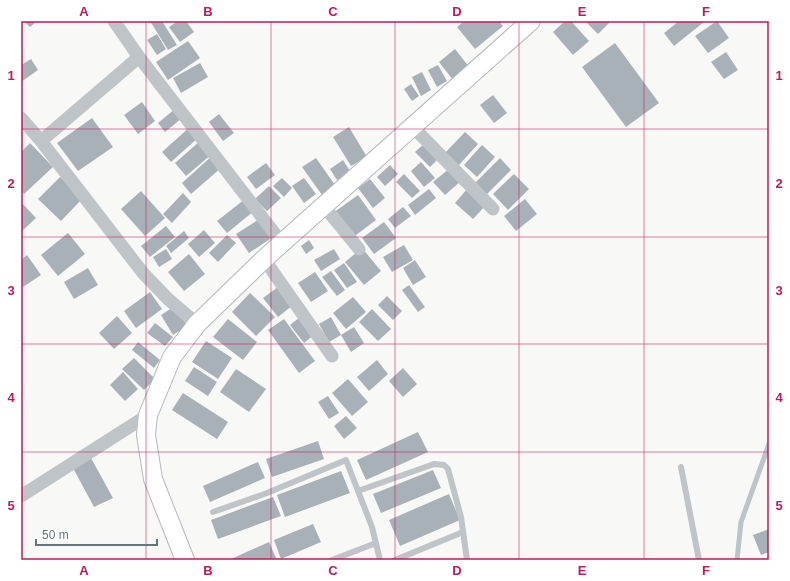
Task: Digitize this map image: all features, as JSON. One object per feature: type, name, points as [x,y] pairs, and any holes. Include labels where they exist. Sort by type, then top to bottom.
[{"type":"street","points":[[114,21],[139,57],[282,243]]},
{"type":"street","points":[[185,560],[153,480],[146,435],[148,415],[172,358],[197,324],[264,259],[531,21]]},
{"type":"street","points":[[41,141],[139,57]]},
{"type":"street","points":[[21,118],[41,141],[143,273],[168,299],[197,324]]},
{"type":"street","points":[[413,127],[493,209]]},
{"type":"street","points":[[323,205],[359,249]]},
{"type":"street","points":[[264,259],[332,356]]},
{"type":"street","points":[[21,496],[148,415]]},
{"type":"lane","points":[[214,512],[267,493],[346,460],[372,527],[380,560]]},
{"type":"lane","points":[[358,491],[434,464],[444,465],[448,469],[463,532],[467,560]]},
{"type":"lane","points":[[681,467],[699,560]]},
{"type":"lane","points":[[395,560],[463,532]]},
{"type":"lane","points":[[332,560],[376,543]]},
{"type":"building","points":[[24,21],[37,21],[30,27]]},
{"type":"building","points":[[150,21],[162,21],[177,45],[168,50]]},
{"type":"building","points":[[178,21],[186,21],[194,32],[180,42],[169,27]]},
{"type":"building","points":[[464,21],[499,21],[503,26],[475,49],[457,27]]},
{"type":"building","points":[[565,21],[571,21],[589,41],[573,55],[553,32]]},
{"type":"building","points":[[585,21],[611,21],[598,34]]},
{"type":"building","points":[[679,21],[704,22],[674,46],[664,33]]},
{"type":"building","points":[[717,21],[729,38],[708,53],[695,36]]},
{"type":"building","points":[[157,34],[166,49],[157,55],[147,40]]},
{"type":"building","points":[[188,41],[200,58],[168,80],[156,62]]},
{"type":"building","points":[[615,43],[659,103],[626,127],[582,67]]},
{"type":"building","points":[[455,49],[473,72],[457,85],[439,62]]},
{"type":"building","points":[[726,52],[738,70],[724,79],[711,62]]},
{"type":"building","points":[[31,59],[38,70],[21,82],[21,65]]},
{"type":"building","points":[[200,63],[208,77],[181,93],[173,78]]},
{"type":"building","points":[[438,65],[447,81],[437,87],[428,70]]},
{"type":"building","points":[[422,72],[431,90],[421,96],[412,77]]},
{"type":"building","points":[[411,84],[419,96],[412,101],[404,89]]},
{"type":"building","points":[[493,95],[507,113],[494,123],[480,105]]},
{"type":"building","points":[[142,102],[155,121],[138,134],[124,115]]},
{"type":"building","points":[[175,109],[182,118],[165,132],[158,123]]},
{"type":"building","points":[[219,114],[234,133],[223,141],[209,122]]},
{"type":"building","points":[[92,118],[113,147],[78,171],[57,143]]},
{"type":"building","points":[[191,126],[199,137],[171,162],[162,152]]},
{"type":"building","points":[[349,127],[367,157],[351,166],[333,137]]},
{"type":"building","points":[[465,132],[478,144],[458,166],[445,153]]},
{"type":"building","points":[[200,141],[212,154],[186,176],[175,163]]},
{"type":"building","points":[[426,142],[440,157],[430,167],[415,152]]},
{"type":"building","points":[[30,143],[53,167],[24,194],[21,191],[21,152]]},
{"type":"building","points":[[482,145],[495,157],[477,177],[464,165]]},
{"type":"building","points":[[213,155],[222,167],[191,194],[182,183]]},
{"type":"building","points":[[316,158],[335,185],[322,195],[302,167]]},
{"type":"building","points":[[500,158],[511,170],[487,194],[475,183]]},
{"type":"building","points":[[343,160],[350,171],[337,180],[330,169]]},
{"type":"building","points":[[421,162],[435,178],[424,187],[411,171]]},
{"type":"building","points":[[266,163],[275,175],[256,189],[247,177]]},
{"type":"building","points":[[390,165],[398,174],[385,186],[377,177]]},
{"type":"building","points":[[450,168],[461,181],[445,195],[433,182]]},
{"type":"building","points":[[404,174],[420,191],[412,198],[396,182]]},
{"type":"building","points":[[514,174],[529,189],[508,210],[493,194]]},
{"type":"building","points":[[60,177],[83,198],[61,221],[38,199]]},
{"type":"building","points":[[282,178],[292,188],[284,197],[273,186]]},
{"type":"building","points":[[304,178],[316,194],[304,203],[292,186]]},
{"type":"building","points":[[370,179],[385,198],[373,208],[358,188]]},
{"type":"building","points":[[269,186],[281,198],[267,211],[255,199]]},
{"type":"building","points":[[429,189],[436,198],[415,215],[408,205]]},
{"type":"building","points":[[467,189],[486,205],[473,219],[455,203]]},
{"type":"building","points":[[141,191],[165,218],[145,236],[121,209]]},
{"type":"building","points":[[183,193],[191,202],[172,223],[163,214]]},
{"type":"building","points":[[358,195],[376,220],[352,238],[333,213]]},
{"type":"building","points":[[245,199],[254,211],[227,233],[217,221]]},
{"type":"building","points":[[525,199],[537,214],[516,231],[504,216]]},
{"type":"building","points":[[22,203],[36,218],[21,232],[21,204]]},
{"type":"building","points":[[403,207],[411,216],[395,228],[388,219]]},
{"type":"building","points":[[261,218],[273,237],[249,253],[236,234]]},
{"type":"building","points":[[384,222],[396,238],[374,254],[362,238]]},
{"type":"building","points":[[166,226],[175,237],[150,257],[141,246]]},
{"type":"building","points":[[204,230],[215,243],[199,257],[188,244]]},
{"type":"building","points":[[184,231],[189,238],[171,253],[166,246]]},
{"type":"building","points":[[68,233],[85,254],[58,276],[41,255]]},
{"type":"building","points":[[227,235],[236,243],[218,262],[209,253]]},
{"type":"building","points":[[309,240],[314,248],[306,254],[301,246]]},
{"type":"building","points":[[404,245],[413,260],[392,272],[383,257]]},
{"type":"building","points":[[362,248],[381,271],[364,285],[345,262]]},
{"type":"building","points":[[166,249],[172,259],[159,267],[153,257]]},
{"type":"building","points":[[334,249],[340,259],[321,271],[314,260]]},
{"type":"building","points":[[189,254],[205,274],[184,291],[168,272]]},
{"type":"building","points":[[27,255],[41,275],[23,287],[21,284],[21,260]]},
{"type":"building","points":[[415,260],[426,277],[413,285],[403,268]]},
{"type":"building","points":[[344,263],[357,282],[347,288],[334,270]]},
{"type":"building","points":[[88,268],[98,285],[74,299],[64,282]]},
{"type":"building","points":[[331,271],[345,290],[337,296],[322,277]]},
{"type":"building","points":[[315,272],[328,291],[311,302],[298,283]]},
{"type":"building","points":[[409,285],[425,307],[418,312],[402,290]]},
{"type":"building","points":[[278,287],[293,305],[278,317],[263,298]]},
{"type":"building","points":[[150,292],[162,309],[136,328],[124,311]]},
{"type":"building","points":[[250,293],[275,317],[256,336],[232,312]]},
{"type":"building","points":[[387,296],[402,311],[393,320],[378,305]]},
{"type":"building","points":[[353,297],[366,312],[346,329],[333,313]]},
{"type":"building","points":[[175,306],[187,326],[173,335],[161,315]]},
{"type":"building","points":[[372,309],[391,329],[378,341],[359,322]]},
{"type":"building","points":[[117,316],[132,333],[114,349],[99,333]]},
{"type":"building","points":[[300,317],[314,335],[304,343],[290,325]]},
{"type":"building","points":[[331,317],[341,335],[329,342],[319,324]]},
{"type":"building","points":[[228,319],[257,342],[243,360],[213,337]]},
{"type":"building","points":[[284,319],[315,361],[299,373],[268,330]]},
{"type":"building","points":[[155,323],[173,337],[165,346],[147,333]]},
{"type":"building","points":[[354,327],[364,343],[351,352],[341,335]]},
{"type":"building","points":[[206,341],[232,358],[218,379],[192,362]]},
{"type":"building","points":[[138,342],[160,360],[154,368],[132,350]]},
{"type":"building","points":[[134,358],[155,379],[144,390],[122,369]]},
{"type":"building","points":[[377,360],[388,374],[369,391],[357,377]]},
{"type":"building","points":[[194,367],[217,382],[208,396],[185,381]]},
{"type":"building","points":[[403,368],[417,384],[403,397],[389,381]]},
{"type":"building","points":[[236,369],[266,389],[249,412],[220,392]]},
{"type":"building","points":[[123,372],[138,389],[125,401],[110,385]]},
{"type":"building","points":[[348,379],[368,402],[352,416],[332,393]]},
{"type":"building","points":[[183,393],[228,422],[217,439],[172,410]]},
{"type":"building","points":[[328,396],[339,413],[329,419],[318,402]]},
{"type":"building","points":[[346,416],[357,428],[344,439],[334,426]]},
{"type":"building","points":[[418,432],[428,452],[366,480],[357,460]]},
{"type":"building","points":[[318,441],[324,459],[272,477],[266,459]]},
{"type":"building","points":[[91,458],[113,498],[94,507],[73,468]]},
{"type":"building","points":[[258,462],[265,478],[210,502],[203,486]]},
{"type":"building","points":[[433,470],[441,488],[381,513],[373,494]]},
{"type":"building","points":[[341,471],[350,493],[285,517],[277,495]]},
{"type":"building","points":[[449,494],[460,520],[400,546],[389,520]]},
{"type":"building","points":[[273,497],[281,516],[218,539],[211,520]]},
{"type":"building","points":[[313,524],[321,542],[281,559],[274,540]]},
{"type":"building","points":[[769,529],[769,552],[761,555],[753,535]]},
{"type":"building","points":[[269,542],[276,558],[271,560],[229,560]]},
{"type":"waterway","points":[[737,560],[741,522],[769,444]]}]
